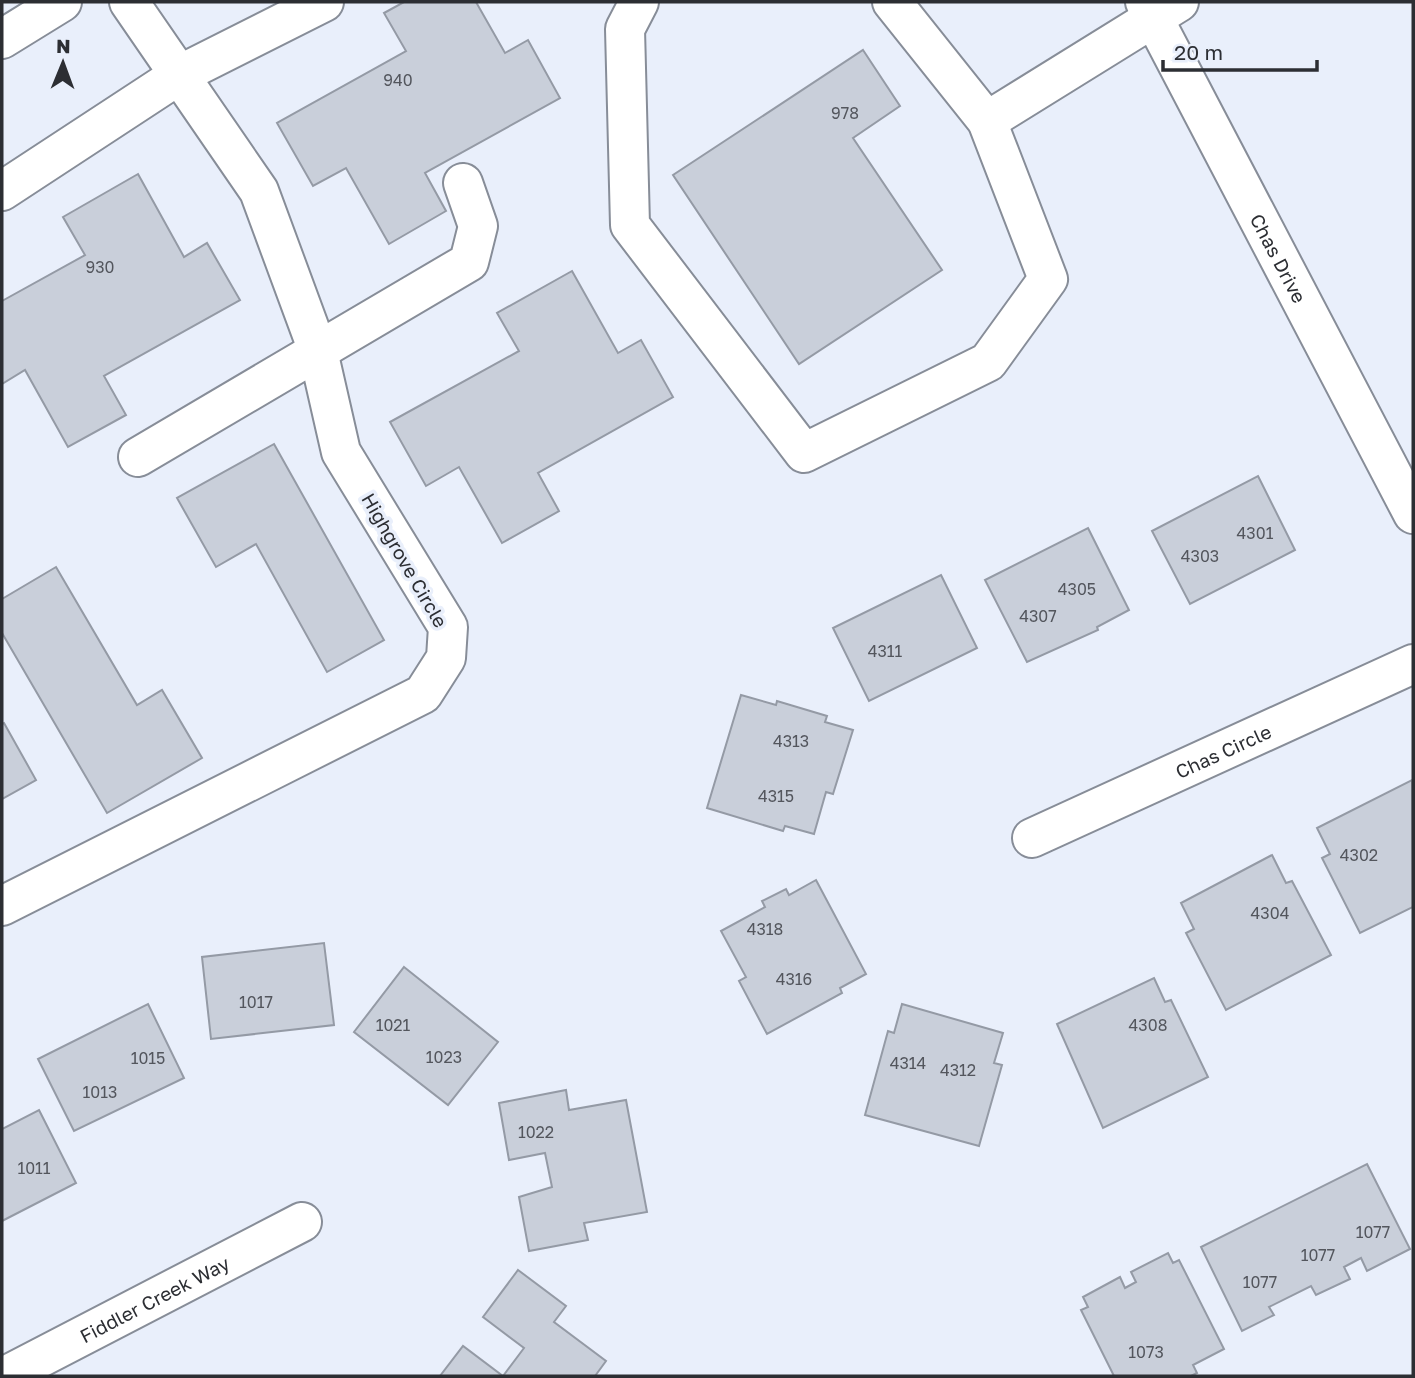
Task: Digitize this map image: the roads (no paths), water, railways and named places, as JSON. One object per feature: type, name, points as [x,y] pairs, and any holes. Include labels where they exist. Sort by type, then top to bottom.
[{"type":"street","points":[[2,39],[62,2]]},
{"type":"street","name":"Highgrove Circle","points":[[2,906],[423,694],[446,658],[448,627],[341,452],[318,351],[259,191],[129,2]]},
{"type":"street","points":[[2,191],[179,75],[324,2]]},
{"type":"street","points":[[639,2],[625,29],[630,225],[804,453],[988,362],[1048,279],[987,121],[892,2]]},
{"type":"street","points":[[987,121],[1159,7]]},
{"type":"street","name":"Chas Drive","points":[[1159,7],[1413,514]]},
{"type":"street","points":[[138,457],[469,262],[478,226],[463,183]]},
{"type":"street","name":"Chas Circle","points":[[1032,838],[1413,664]]},
{"type":"street","name":"Fiddler Creek Way","points":[[5,1376],[302,1222]]}]
